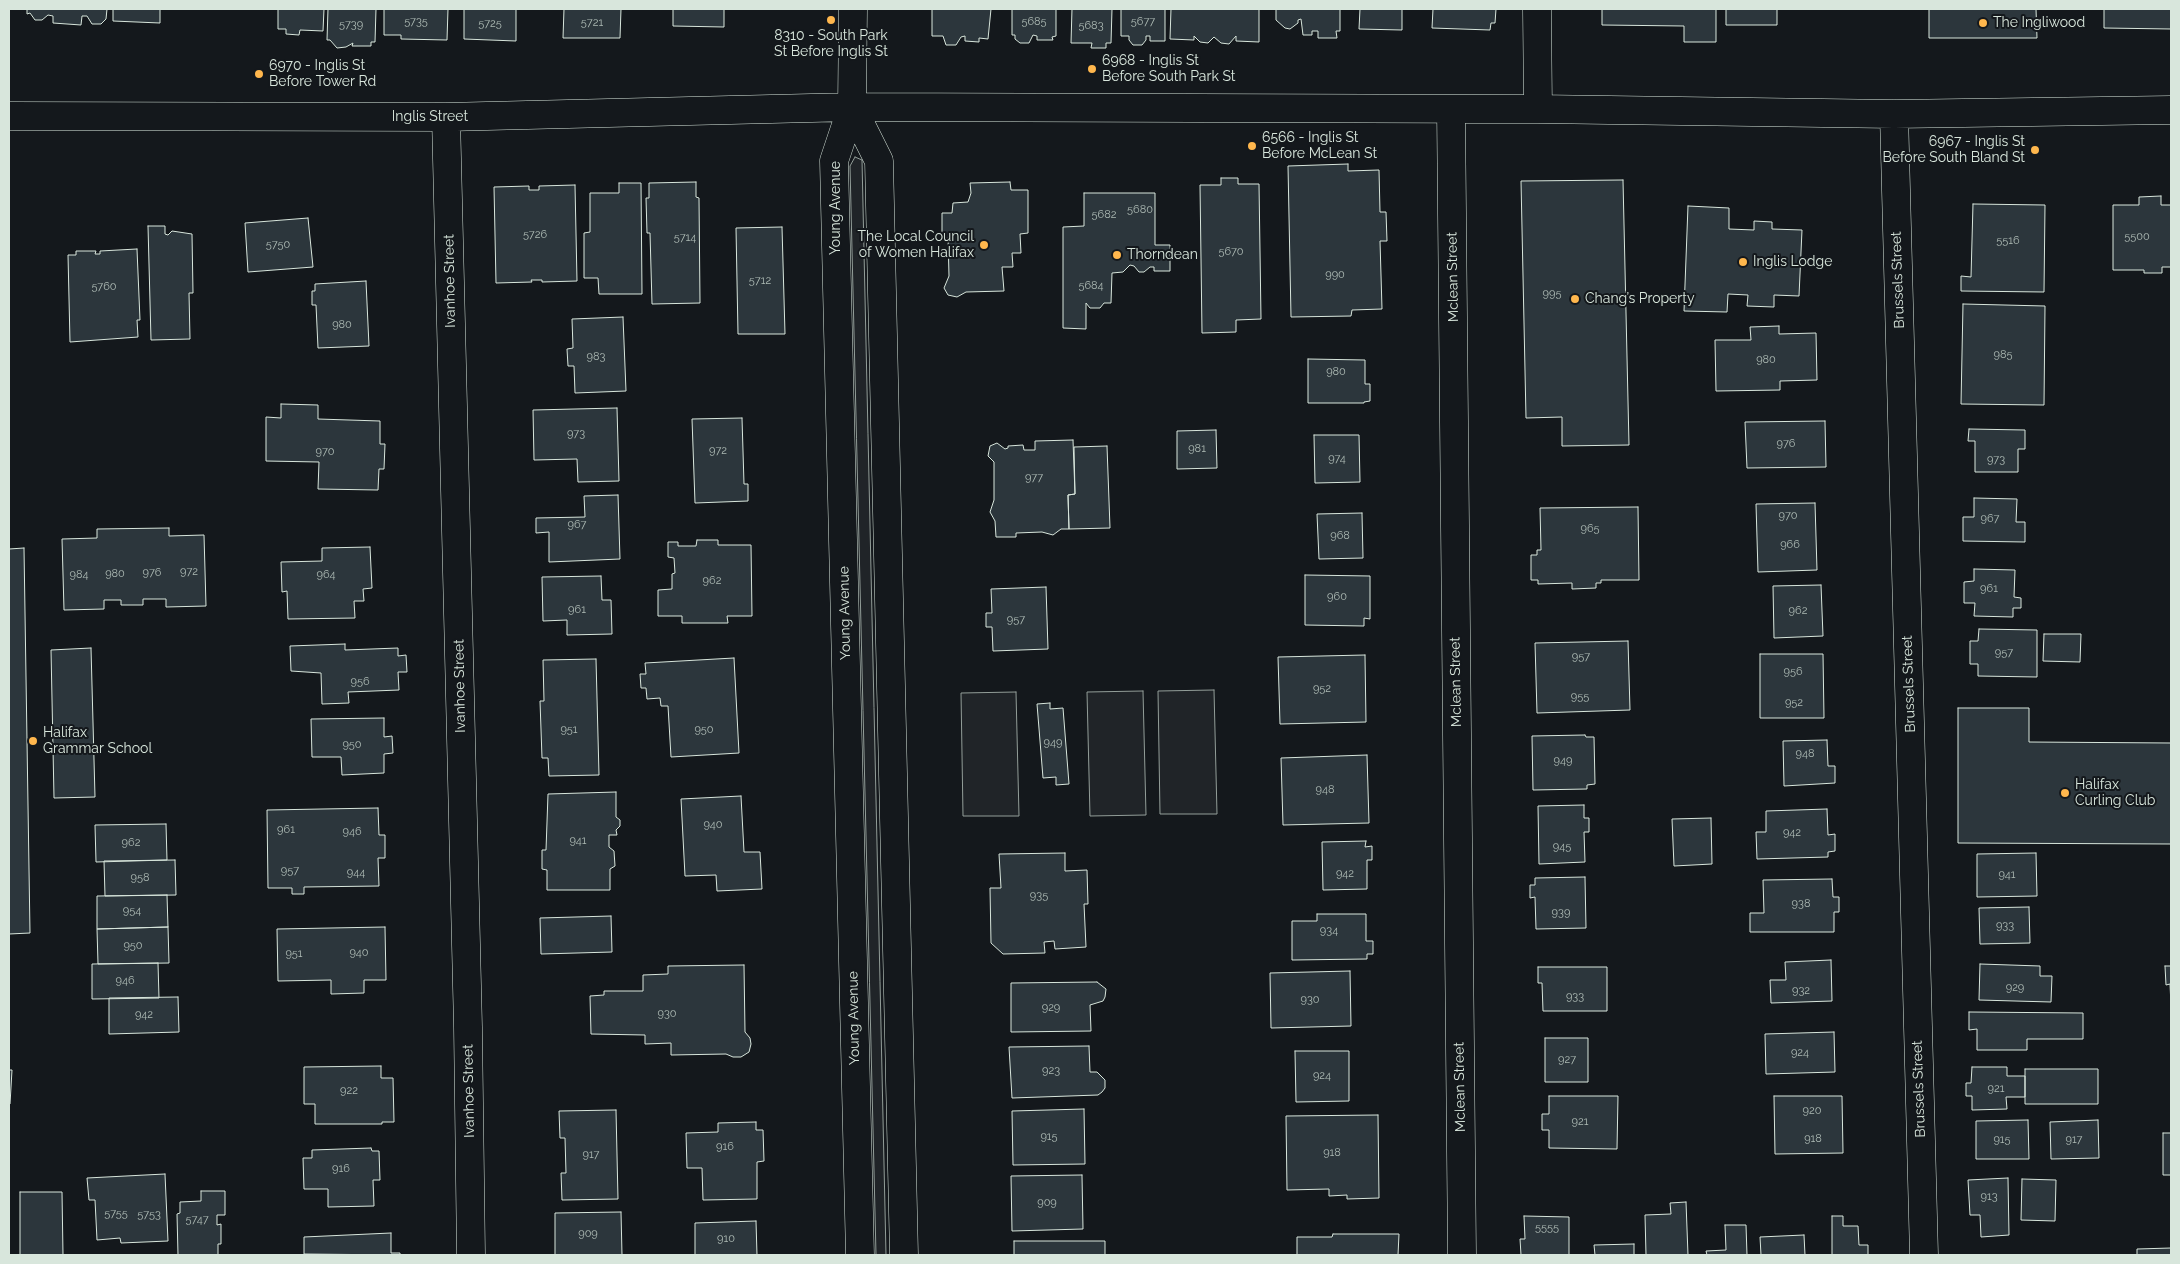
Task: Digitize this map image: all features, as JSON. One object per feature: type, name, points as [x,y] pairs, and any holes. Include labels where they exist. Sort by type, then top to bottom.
[{"type":"street","points":[[853,9],[852,108],[878,162],[904,1255]]},
{"type":"street","points":[[1537,9],[1538,109]]},
{"type":"street","name":"Inglis Street","points":[[9,116],[446,117],[852,108],[1538,109],[1894,114],[2171,110]]},
{"type":"street","name":"Young Avenue","points":[[852,108],[834,161],[860,1255]]},
{"type":"street","name":"Mclean Street","points":[[1451,109],[1462,1255]]},
{"type":"street","name":"Brussels Street","points":[[1894,114],[1924,1255]]},
{"type":"street","name":"Ivanhoe Street","points":[[446,117],[468,1027],[471,1255]]},
{"type":"shaded area","points":[[855,157],[862,160],[886,1255],[876,1255],[850,166]]},
{"type":"shaded area","points":[[1214,690],[1217,814],[1160,814],[1158,691]]},
{"type":"shaded area","points":[[1143,691],[1146,815],[1090,816],[1087,692]]},
{"type":"shaded area","points":[[1016,692],[1019,816],[963,816],[961,693]]},
{"type":"building","points":[[27,9],[107,9],[106,19],[101,24],[92,24],[87,16],[82,16],[81,25],[53,23],[53,16],[48,15],[42,20],[35,20],[30,13],[27,14]]},
{"type":"building","points":[[113,9],[160,9],[160,23],[113,21]]},
{"type":"building","points":[[278,9],[324,9],[323,31],[300,30],[299,35],[286,34],[286,29],[278,29]]},
{"type":"building","points":[[328,9],[376,9],[375,42],[371,42],[371,46],[352,46],[353,43],[346,47],[337,48],[330,40],[327,40]]},
{"type":"building","points":[[384,9],[448,9],[447,40],[401,39],[401,35],[384,35]]},
{"type":"building","points":[[464,9],[516,9],[516,41],[464,39]]},
{"type":"building","points":[[564,9],[621,9],[620,38],[563,38]]},
{"type":"building","points":[[673,9],[724,9],[724,27],[673,26]]},
{"type":"building","points":[[932,9],[991,9],[988,39],[979,38],[979,42],[965,41],[965,36],[961,37],[956,45],[946,45],[943,36],[932,36]]},
{"type":"building","points":[[1012,9],[1056,9],[1056,36],[1052,37],[1053,40],[1037,40],[1037,36],[1033,35],[1029,43],[1020,43],[1015,39],[1015,35],[1012,35]]},
{"type":"building","points":[[1072,9],[1112,9],[1111,43],[1106,43],[1106,48],[1091,48],[1092,43],[1071,43]]},
{"type":"building","points":[[1121,9],[1165,9],[1165,41],[1150,41],[1150,36],[1146,36],[1146,40],[1142,45],[1133,45],[1129,40],[1129,36],[1121,36]]},
{"type":"building","points":[[1171,9],[1259,9],[1259,42],[1236,41],[1236,36],[1229,44],[1221,43],[1214,37],[1208,43],[1200,42],[1194,36],[1194,40],[1170,39]]},
{"type":"building","points":[[1276,9],[1340,9],[1340,31],[1336,31],[1337,38],[1318,38],[1318,31],[1312,31],[1312,35],[1303,35],[1301,19],[1290,29],[1285,28],[1276,20]]},
{"type":"building","points":[[1360,9],[1402,9],[1402,30],[1359,29]]},
{"type":"building","points":[[1433,9],[1496,9],[1495,23],[1491,23],[1490,30],[1432,28]]},
{"type":"building","points":[[1602,9],[1716,9],[1716,42],[1684,42],[1684,26],[1602,25]]},
{"type":"building","points":[[1726,9],[1777,9],[1777,25],[1726,25]]},
{"type":"building","name":"The Ingliwood","points":[[1929,9],[2036,9],[2037,38],[1929,38]]},
{"type":"building","points":[[2104,9],[2171,9],[2171,29],[2104,28]]},
{"type":"building","points":[[1348,164],[1348,171],[1379,170],[1380,212],[1386,212],[1387,241],[1380,241],[1382,309],[1352,310],[1351,316],[1291,317],[1288,166]]},
{"type":"building","points":[[1221,178],[1238,178],[1238,184],[1259,184],[1261,319],[1236,320],[1236,332],[1202,333],[1200,185],[1221,185]]},
{"type":"building","name":"Chang’s Property","points":[[1623,180],[1629,445],[1562,446],[1562,417],[1526,418],[1521,181]]},
{"type":"building","points":[[696,182],[696,197],[699,198],[700,303],[652,304],[650,233],[647,233],[646,198],[649,198],[649,183]]},
{"type":"building","name":"The Local Council of Women Halifax","points":[[1010,182],[1011,190],[1028,190],[1028,233],[1020,234],[1021,253],[1012,253],[1013,267],[1002,267],[1004,291],[966,292],[957,297],[948,295],[944,288],[949,276],[948,238],[942,238],[942,213],[952,213],[953,203],[968,202],[971,193],[970,183]]},
{"type":"building","points":[[619,183],[641,183],[642,294],[599,294],[598,278],[584,278],[584,233],[590,232],[590,193],[619,193]]},
{"type":"building","points":[[575,185],[577,281],[542,282],[542,280],[531,280],[532,282],[496,283],[494,187],[529,186],[529,190],[539,190],[539,186]]},
{"type":"building","name":"Thorndean","points":[[1084,193],[1155,193],[1155,245],[1170,245],[1170,271],[1154,271],[1154,267],[1150,267],[1144,272],[1139,272],[1134,266],[1130,265],[1123,272],[1112,273],[1111,303],[1104,303],[1100,308],[1090,308],[1086,303],[1086,329],[1063,328],[1063,227],[1084,226]]},
{"type":"building","points":[[2161,196],[2161,205],[2171,205],[2171,267],[2162,267],[2162,273],[2144,273],[2144,270],[2113,270],[2113,205],[2139,205],[2139,197]]},
{"type":"building","points":[[1973,204],[2045,205],[2044,292],[1961,291],[1961,276],[1971,277]]},
{"type":"building","name":"Inglis Lodge","points":[[1688,206],[1729,208],[1729,229],[1754,230],[1754,221],[1772,222],[1772,229],[1802,230],[1799,296],[1774,295],[1774,307],[1747,306],[1748,295],[1728,294],[1727,312],[1684,311]]},
{"type":"building","points":[[308,218],[313,267],[248,272],[245,223]]},
{"type":"building","points":[[148,226],[165,226],[165,234],[168,235],[172,231],[192,234],[193,293],[189,293],[190,339],[151,340]]},
{"type":"building","points":[[782,227],[785,334],[738,334],[736,228]]},
{"type":"building","points":[[137,249],[140,320],[137,320],[138,337],[70,342],[68,255],[76,255],[76,251],[96,251],[95,254],[100,254],[100,251]]},
{"type":"building","points":[[366,281],[369,346],[318,348],[316,305],[312,305],[312,291],[315,291],[315,284]]},
{"type":"building","points":[[1963,304],[2045,306],[2044,405],[1961,404]]},
{"type":"building","points":[[623,317],[626,391],[575,393],[574,366],[568,366],[567,349],[573,348],[572,319]]},
{"type":"building","points":[[1779,326],[1779,334],[1816,333],[1817,380],[1780,381],[1780,390],[1716,391],[1715,340],[1751,340],[1750,327]]},
{"type":"building","points":[[1308,359],[1365,360],[1365,384],[1370,384],[1370,401],[1364,403],[1308,403]]},
{"type":"building","points":[[281,404],[318,405],[318,419],[380,421],[380,444],[385,444],[384,469],[379,469],[378,490],[318,489],[319,462],[266,461],[266,417],[281,418]]},
{"type":"building","points":[[617,408],[619,481],[578,482],[577,459],[534,460],[533,410]]},
{"type":"building","points":[[742,418],[744,484],[748,484],[748,501],[695,503],[692,419]]},
{"type":"building","points":[[1825,421],[1826,467],[1747,468],[1745,422]]},
{"type":"building","points":[[1969,429],[2025,430],[2025,449],[2018,449],[2018,472],[1975,472],[1975,441],[1968,441]]},
{"type":"building","points":[[1216,430],[1217,468],[1177,469],[1177,431]]},
{"type":"building","points":[[1314,435],[1359,435],[1360,482],[1315,483]]},
{"type":"building","points":[[1073,440],[1075,494],[1068,495],[1069,529],[1061,529],[1053,535],[1042,532],[1016,533],[1016,537],[996,537],[995,521],[990,512],[994,500],[994,462],[988,456],[990,446],[997,443],[1005,449],[1008,446],[1023,445],[1024,450],[1035,450],[1035,441]]},
{"type":"building","points":[[1107,446],[1110,528],[1069,529],[1068,495],[1075,494],[1074,447]]},
{"type":"building","points":[[618,495],[620,559],[549,562],[549,532],[536,533],[536,518],[585,517],[584,496]]},
{"type":"building","points":[[1974,498],[2017,499],[2016,522],[2025,522],[2025,542],[1963,541],[1963,517],[1974,517]]},
{"type":"building","points":[[1815,503],[1817,570],[1758,572],[1756,504]]},
{"type":"building","points":[[1638,507],[1639,580],[1601,580],[1601,583],[1596,583],[1596,588],[1572,589],[1572,583],[1538,584],[1538,580],[1531,580],[1531,555],[1537,555],[1537,550],[1541,550],[1540,508]]},
{"type":"building","points":[[1362,513],[1363,558],[1319,559],[1317,514]]},
{"type":"building","points":[[169,528],[169,536],[204,535],[206,606],[166,607],[166,599],[143,599],[143,605],[121,605],[121,600],[104,600],[104,609],[64,610],[62,539],[97,538],[97,529]]},
{"type":"building","points":[[697,540],[718,540],[718,545],[751,545],[752,616],[727,616],[728,623],[682,623],[682,616],[658,616],[658,590],[672,589],[672,574],[675,573],[674,558],[668,557],[668,542],[678,542],[678,546],[696,546]]},
{"type":"building","points":[[370,547],[372,588],[363,589],[364,601],[354,601],[355,618],[288,619],[287,591],[282,592],[281,562],[322,561],[322,548]]},
{"type":"building","points":[[24,548],[30,933],[9,934],[9,549]]},
{"type":"building","points":[[1974,569],[2015,570],[2014,597],[2021,598],[2021,608],[2013,608],[2013,617],[1974,616],[1975,603],[1964,603],[1964,582],[1974,581]]},
{"type":"building","points":[[1305,575],[1370,576],[1370,619],[1364,618],[1364,626],[1305,625]]},
{"type":"building","points":[[601,576],[602,600],[611,600],[612,634],[567,635],[567,620],[543,621],[542,577]]},
{"type":"building","points":[[1821,585],[1823,636],[1774,638],[1773,586]]},
{"type":"building","points":[[1046,587],[1048,649],[993,651],[992,627],[986,627],[986,613],[992,613],[991,589]]},
{"type":"building","points":[[1979,629],[2037,630],[2037,677],[1978,676],[1978,664],[1970,664],[1970,641],[1978,641]]},
{"type":"building","points":[[2044,634],[2081,634],[2080,662],[2043,661]]},
{"type":"building","points":[[1628,641],[1630,710],[1537,713],[1535,643]]},
{"type":"building","points":[[345,644],[345,650],[398,648],[398,656],[406,655],[407,672],[398,672],[399,690],[348,692],[349,703],[322,704],[321,673],[291,671],[290,646]]},
{"type":"building","points":[[91,648],[95,797],[54,798],[51,650]]},
{"type":"building","points":[[1760,654],[1823,654],[1824,718],[1760,718]]},
{"type":"building","points":[[1365,655],[1366,722],[1280,724],[1278,657]]},
{"type":"building","points":[[734,658],[739,753],[671,757],[668,706],[661,706],[660,698],[647,699],[646,688],[641,688],[640,674],[646,674],[645,663]]},
{"type":"building","points":[[596,659],[599,775],[549,776],[548,758],[542,758],[540,701],[544,701],[543,660]]},
{"type":"building","points":[[1050,703],[1050,709],[1063,708],[1069,784],[1056,785],[1056,777],[1043,778],[1037,704]]},
{"type":"building","name":"Halifax Curling Club","points":[[1958,708],[2029,708],[2029,742],[2171,743],[2171,844],[1958,843]]},
{"type":"building","points":[[384,718],[384,737],[392,736],[393,753],[384,754],[384,773],[342,775],[341,757],[312,757],[311,719]]},
{"type":"building","points":[[1585,735],[1586,737],[1594,737],[1595,784],[1587,785],[1587,789],[1533,790],[1532,736]]},
{"type":"building","points":[[1827,740],[1828,766],[1835,766],[1835,783],[1784,786],[1783,741]]},
{"type":"building","points":[[1367,755],[1369,823],[1283,825],[1281,758]]},
{"type":"building","points":[[616,792],[616,817],[620,820],[620,826],[616,830],[617,835],[609,835],[609,847],[614,851],[615,866],[610,869],[610,890],[547,890],[547,870],[542,869],[542,850],[546,850],[548,794]]},
{"type":"building","points":[[741,796],[744,852],[760,852],[762,889],[717,891],[716,875],[685,876],[681,799]]},
{"type":"building","points":[[1584,805],[1584,818],[1589,818],[1589,832],[1584,832],[1585,862],[1539,864],[1538,806]]},
{"type":"building","points":[[378,808],[379,835],[385,835],[385,858],[378,858],[379,886],[304,887],[304,894],[292,894],[292,888],[268,888],[267,810]]},
{"type":"building","points":[[1827,809],[1828,835],[1835,834],[1835,851],[1828,852],[1828,857],[1757,859],[1756,832],[1766,832],[1766,811]]},
{"type":"building","points":[[1711,818],[1712,864],[1674,866],[1672,819]]},
{"type":"building","points":[[166,824],[167,860],[96,862],[95,825]]},
{"type":"building","points":[[1366,841],[1365,847],[1372,846],[1372,860],[1367,860],[1367,889],[1323,890],[1322,842]]},
{"type":"building","points":[[1065,853],[1065,871],[1087,870],[1088,904],[1084,904],[1086,947],[1055,949],[1054,941],[1044,942],[1045,953],[1003,954],[991,943],[990,888],[1001,888],[999,854]]},
{"type":"building","points":[[2036,853],[2037,896],[1977,897],[1977,854]]},
{"type":"building","points":[[175,860],[176,895],[105,896],[104,861]]},
{"type":"building","points":[[1585,877],[1586,928],[1536,929],[1535,897],[1530,898],[1530,885],[1535,885],[1535,878]]},
{"type":"building","points":[[1832,879],[1833,897],[1839,897],[1839,912],[1834,912],[1834,932],[1750,932],[1750,913],[1764,913],[1763,880]]},
{"type":"building","points":[[167,895],[168,927],[97,929],[97,896]]},
{"type":"building","points":[[2029,907],[2030,943],[1980,944],[1979,908]]},
{"type":"building","points":[[1317,914],[1366,914],[1366,941],[1373,941],[1373,954],[1367,954],[1367,959],[1292,960],[1292,921],[1317,921]]},
{"type":"building","points":[[611,916],[612,952],[541,954],[540,918]]},
{"type":"building","points":[[168,927],[169,963],[98,964],[97,929]]},
{"type":"building","points":[[385,927],[386,980],[364,980],[364,993],[331,994],[331,980],[278,981],[277,929]]},
{"type":"building","points":[[1831,960],[1832,1001],[1771,1003],[1770,980],[1786,980],[1785,962]]},
{"type":"building","points":[[158,963],[159,998],[92,999],[92,964]]},
{"type":"building","points":[[1980,964],[2040,966],[2040,976],[2052,976],[2051,1002],[1979,1000]]},
{"type":"building","points":[[744,965],[745,1032],[750,1038],[751,1044],[749,1052],[741,1057],[733,1057],[726,1054],[671,1055],[671,1043],[645,1044],[645,1035],[591,1034],[590,996],[604,995],[604,991],[643,991],[643,975],[668,974],[668,966]]},
{"type":"building","points":[[2165,966],[2171,966],[2171,1006],[2170,984],[2166,985]]},
{"type":"building","points":[[1538,967],[1607,967],[1607,1011],[1543,1011],[1542,983],[1538,983]]},
{"type":"building","points":[[1350,971],[1351,1026],[1271,1028],[1270,973]]},
{"type":"building","points":[[1097,982],[1106,989],[1103,1001],[1090,1005],[1091,1031],[1011,1032],[1011,983]]},
{"type":"building","points":[[178,997],[179,1032],[109,1034],[109,998]]},
{"type":"building","points":[[1969,1012],[2083,1013],[2083,1039],[2027,1039],[2027,1050],[1977,1050],[1977,1029],[1969,1030]]},
{"type":"building","points":[[1834,1032],[1835,1072],[1766,1074],[1765,1034]]},
{"type":"building","points":[[1545,1038],[1588,1038],[1588,1082],[1545,1082]]},
{"type":"building","points":[[1089,1046],[1090,1072],[1097,1072],[1105,1080],[1105,1088],[1098,1095],[1012,1098],[1009,1047]]},
{"type":"building","points":[[1295,1051],[1349,1051],[1349,1101],[1296,1102]]},
{"type":"building","points":[[381,1066],[381,1078],[393,1078],[394,1122],[382,1122],[382,1124],[315,1124],[315,1104],[304,1104],[304,1067]]},
{"type":"building","points":[[1972,1067],[2007,1067],[2007,1076],[2025,1076],[2025,1097],[2006,1097],[2007,1109],[1972,1110],[1972,1096],[1966,1096],[1966,1083],[1971,1083]]},
{"type":"building","points":[[2025,1069],[2098,1069],[2098,1104],[2025,1104]]},
{"type":"building","points":[[9,1070],[12,1070],[10,1104],[9,1104]]},
{"type":"building","points":[[1549,1096],[1618,1096],[1617,1149],[1549,1148],[1549,1130],[1542,1130],[1542,1114],[1549,1114]]},
{"type":"building","points":[[1774,1096],[1842,1096],[1843,1153],[1775,1154]]},
{"type":"building","points":[[1084,1109],[1085,1164],[1013,1165],[1012,1111]]},
{"type":"building","points":[[616,1110],[618,1199],[562,1200],[561,1173],[566,1173],[565,1138],[560,1138],[559,1111]]},
{"type":"building","points":[[1378,1115],[1379,1198],[1347,1199],[1347,1195],[1329,1196],[1329,1189],[1287,1190],[1286,1116]]},
{"type":"building","points":[[2028,1120],[2029,1159],[1976,1159],[1976,1121]]},
{"type":"building","points":[[2098,1120],[2099,1158],[2051,1159],[2050,1122]]},
{"type":"building","points":[[756,1122],[756,1130],[763,1130],[764,1161],[757,1162],[757,1199],[703,1200],[702,1168],[687,1168],[686,1133],[718,1132],[718,1123]]},
{"type":"building","points":[[2163,1133],[2171,1133],[2171,1175],[2163,1175]]},
{"type":"building","points":[[371,1148],[372,1151],[379,1151],[380,1180],[373,1180],[374,1206],[328,1207],[328,1189],[304,1189],[303,1158],[312,1158],[312,1150]]},
{"type":"building","points":[[165,1174],[168,1241],[121,1243],[120,1238],[97,1240],[95,1200],[89,1200],[87,1178]]},
{"type":"building","points":[[1082,1175],[1083,1229],[1012,1231],[1011,1176]]},
{"type":"building","points":[[2008,1178],[2009,1235],[1981,1237],[1980,1215],[1970,1215],[1968,1180]]},
{"type":"building","points":[[2022,1179],[2056,1180],[2055,1221],[2021,1220]]},
{"type":"building","points":[[201,1191],[225,1191],[225,1215],[217,1215],[217,1225],[221,1224],[221,1244],[218,1244],[218,1255],[178,1255],[177,1214],[180,1213],[180,1202],[201,1201]]},
{"type":"building","points":[[20,1192],[62,1192],[63,1255],[20,1255]]},
{"type":"building","points":[[1686,1202],[1688,1255],[1646,1255],[1645,1215],[1671,1214],[1670,1203]]},
{"type":"building","points":[[621,1212],[622,1255],[555,1255],[555,1213]]},
{"type":"building","points":[[1524,1216],[1569,1217],[1569,1255],[1521,1255],[1520,1239],[1525,1239]]},
{"type":"building","points":[[1832,1216],[1843,1216],[1843,1226],[1858,1226],[1859,1245],[1868,1245],[1868,1255],[1832,1255]]},
{"type":"building","points":[[756,1221],[757,1255],[695,1255],[695,1223]]},
{"type":"building","points":[[1725,1225],[1746,1225],[1747,1255],[1707,1255],[1706,1251],[1726,1250]]},
{"type":"building","points":[[391,1233],[391,1253],[400,1253],[400,1255],[304,1254],[304,1237]]},
{"type":"building","points":[[1333,1234],[1399,1234],[1398,1255],[1297,1255],[1297,1237],[1332,1237]]},
{"type":"building","points":[[1804,1235],[1805,1255],[1761,1255],[1760,1237]]},
{"type":"building","points":[[1014,1241],[1105,1241],[1105,1255],[1014,1255]]},
{"type":"building","points":[[1634,1244],[1634,1255],[1595,1255],[1594,1245]]},
{"type":"building","points":[[2171,1248],[2171,1255],[2137,1255],[2137,1249]]},
{"type":"place","name":"8310 - South Park St Before Inglis St","points":[[831,20]]},
{"type":"place","name":"The Ingliwood","points":[[1983,23]]},
{"type":"place","name":"6968 - Inglis St Before South Park St","points":[[1092,69]]},
{"type":"place","name":"6970 - Inglis St Before Tower Rd","points":[[259,74]]},
{"type":"place","name":"6566 - Inglis St Before McLean St","points":[[1252,146]]},
{"type":"place","name":"6967 - Inglis St Before South Bland St","points":[[2035,150]]},
{"type":"place","name":"The Local Council of Women Halifax","points":[[984,245]]},
{"type":"place","name":"Thorndean","points":[[1117,255]]},
{"type":"place","name":"Inglis Lodge","points":[[1743,262]]},
{"type":"place","name":"Chang’s Property","points":[[1575,299]]},
{"type":"place","name":"Halifax Grammar School","points":[[33,741]]},
{"type":"place","name":"Halifax Curling Club","points":[[2065,793]]}]
